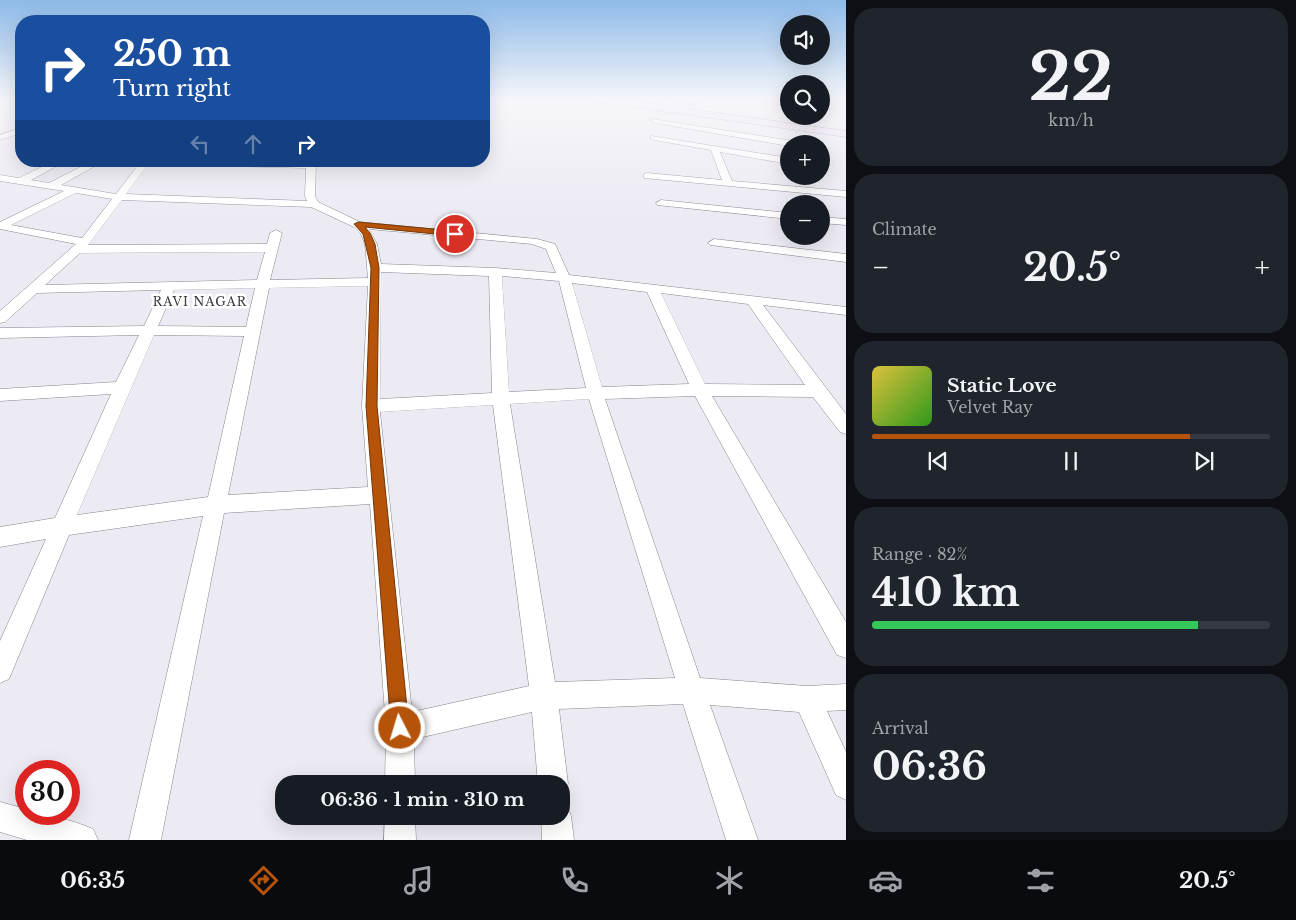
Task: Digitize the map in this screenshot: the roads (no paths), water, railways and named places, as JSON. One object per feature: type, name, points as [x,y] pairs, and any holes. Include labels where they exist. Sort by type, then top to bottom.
[{"type":"street","points":[[655,138],[780,160]]},
{"type":"street","points":[[758,138],[780,142]]},
{"type":"street","points":[[0,140],[15,143]]},
{"type":"street","points":[[714,148],[728,182]]},
{"type":"street","points":[[0,190],[49,167]]},
{"type":"street","points":[[51,186],[88,167]]},
{"type":"street","points":[[0,319],[81,246],[120,197],[141,167]]},
{"type":"street","points":[[310,167],[310,196],[314,204]]},
{"type":"street","points":[[648,176],[807,187],[846,194]]},
{"type":"street","points":[[0,178],[120,197],[314,204],[358,224],[533,241],[550,246],[565,278],[594,392],[742,840]]},
{"type":"street","points":[[0,226],[74,190]]},
{"type":"street","points":[[661,203],[780,215]]},
{"type":"street","points":[[830,221],[846,222]]},
{"type":"street","points":[[358,224],[366,233],[371,244],[375,275],[372,406],[400,728],[400,775]]},
{"type":"street","points":[[0,226],[81,246],[154,248],[274,241],[252,332],[145,840]]},
{"type":"street","points":[[714,243],[846,258]]},
{"type":"street","points":[[33,289],[263,283],[375,275],[495,272],[565,278],[653,290],[846,311]]},
{"type":"street","points":[[495,272],[500,398],[544,696],[551,775]]},
{"type":"street","points":[[0,670],[122,387],[170,285]]},
{"type":"street","points":[[653,290],[700,390],[846,646]]},
{"type":"street","points":[[754,301],[846,427]]},
{"type":"street","points":[[0,333],[148,330],[252,332]]},
{"type":"street","points":[[0,395],[122,387]]},
{"type":"street","points":[[372,406],[594,392],[700,390],[818,391]]},
{"type":"street","points":[[0,537],[63,526],[215,505],[379,495]]},
{"type":"street","points":[[400,728],[544,696],[691,690],[807,699],[846,697]]},
{"type":"street","points":[[807,699],[846,785]]},
{"type":"street","points":[[0,817],[82,840]]},
{"type":"street","points":[[400,825],[400,840]]},
{"type":"street","points":[[557,825],[558,840]]},
{"type":"district","name":"RAVI NAGAR","points":[[200,301]]}]
